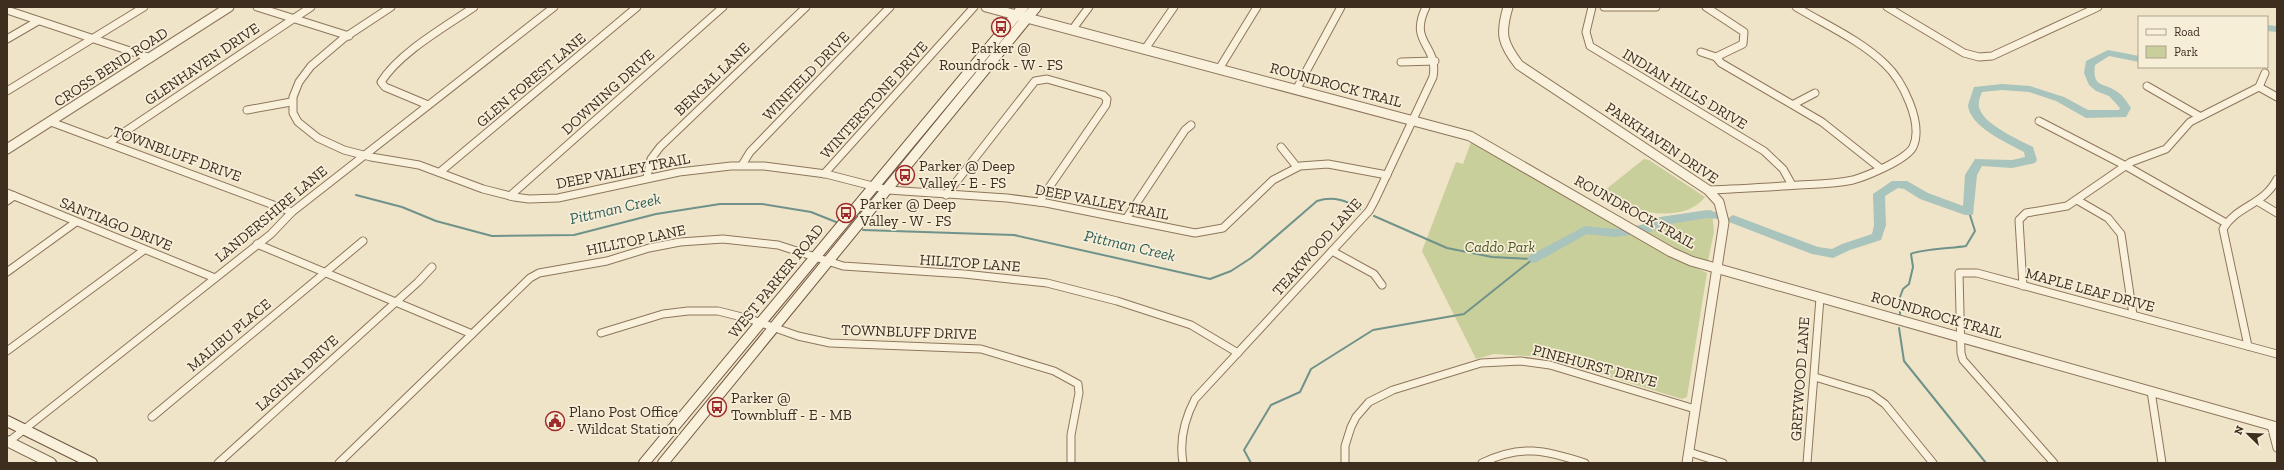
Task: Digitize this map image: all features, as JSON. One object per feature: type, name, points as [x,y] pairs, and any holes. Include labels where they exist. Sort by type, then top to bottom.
[{"type":"main road","name":"WEST PARKER ROAD","points":[[664,462],[1036,7]]},
{"type":"main road","name":"WEST PARKER ROAD","points":[[647,458],[762,323],[1019,11]]},
{"type":"main road","points":[[708,387],[721,392]]},
{"type":"main road","points":[[7,421],[92,463]]},
{"type":"main road","points":[[8,442],[51,463]]},
{"type":"main road","points":[[647,458],[664,462]]},
{"type":"street","points":[[7,91],[144,7]]},
{"type":"street","name":"CROSS BEND ROAD","points":[[7,149],[229,7]]},
{"type":"street","points":[[257,7],[349,36]]},
{"type":"street","name":"GLENHAVEN DRIVE","points":[[108,143],[311,7]]},
{"type":"street","points":[[247,110],[291,102],[300,80],[310,67],[349,36],[391,7]]},
{"type":"street","points":[[428,105],[385,87],[381,82],[382,79],[395,66],[474,7]]},
{"type":"street","name":"LANDERSHIRE LANE","points":[[8,442],[22,429],[257,244],[292,212],[554,7]]},
{"type":"street","name":"GLEN FOREST LANE","points":[[440,172],[637,7]]},
{"type":"street","name":"DOWNING DRIVE","points":[[510,196],[723,7]]},
{"type":"street","name":"BENGAL LANE","points":[[647,177],[651,159],[660,147],[806,7]]},
{"type":"street","name":"WINFIELD DRIVE","points":[[742,166],[750,152],[890,7]]},
{"type":"street","name":"WINTERSTONE DRIVE","points":[[824,174],[974,7]]},
{"type":"street","name":"ROUNDROCK TRAIL","points":[[986,7],[1019,11],[1027,18],[1412,121],[1482,142],[1671,252],[1717,269],[2274,426]]},
{"type":"street","points":[[1072,30],[1089,7]]},
{"type":"street","points":[[1145,49],[1174,7]]},
{"type":"street","points":[[1220,69],[1257,7]]},
{"type":"street","points":[[1296,90],[1341,7]]},
{"type":"street","points":[[1401,62],[1435,62],[1431,51],[1421,38],[1418,29],[1426,7]]},
{"type":"street","name":"PARKHAVEN DRIVE","points":[[1508,7],[1504,21],[1503,38],[1509,51],[1519,65],[1530,74],[1683,172],[1708,190],[1720,202],[1724,222],[1687,463]]},
{"type":"street","name":"INDIAN HILLS DRIVE","points":[[1592,7],[1586,32],[1586,38],[1590,46],[1764,151],[1783,169],[1792,185]]},
{"type":"street","points":[[1604,7],[1656,7]]},
{"type":"street","points":[[1706,7],[1744,32],[1746,36],[1743,44],[1716,57]]},
{"type":"street","points":[[1708,190],[1792,185],[1829,185],[1854,180],[1899,160],[1913,147],[1915,138],[1915,124],[1906,93],[1894,74],[1875,56],[1796,7]]},
{"type":"street","points":[[1887,7],[1964,53],[1984,57],[1992,56],[2098,7]]},
{"type":"street","points":[[7,10],[151,58]]},
{"type":"street","points":[[7,39],[38,21]]},
{"type":"street","points":[[1701,52],[1716,57],[1721,63],[1794,104],[1838,133],[1880,168]]},
{"type":"street","name":"TEAKWOOD LANE","points":[[1183,463],[1180,451],[1186,413],[1195,399],[1369,211],[1434,77],[1435,62]]},
{"type":"street","points":[[2023,286],[2019,220],[2021,216],[2033,211],[2058,209],[2077,200],[2135,160],[2166,148],[2190,122],[2199,116],[2259,87],[2265,73]]},
{"type":"street","points":[[946,195],[1031,83],[1044,78],[1103,95],[1107,102],[1039,202]]},
{"type":"street","points":[[2148,86],[2199,116]]},
{"type":"street","points":[[2259,87],[2277,97]]},
{"type":"street","points":[[1794,104],[1815,93]]},
{"type":"street","name":"DEEP VALLEY TRAIL","points":[[291,102],[295,118],[303,129],[318,138],[364,156],[417,165],[510,196],[542,200],[569,197],[647,177],[742,166],[785,168],[824,174],[886,190],[993,197],[1039,202],[1196,233],[1214,231],[1222,228],[1273,180],[1297,167],[1315,162],[1328,163],[1387,175]]},
{"type":"street","points":[[2039,121],[2126,166],[2226,223]]},
{"type":"street","name":"TOWNBLUFF DRIVE","points":[[51,122],[292,212]]},
{"type":"street","points":[[1126,220],[1185,130],[1191,125]]},
{"type":"street","points":[[1281,147],[1297,167]]},
{"type":"street","points":[[2248,346],[2224,240],[2223,229],[2230,217],[2272,190],[2277,179]]},
{"type":"street","points":[[7,200],[11,194]]},
{"type":"street","name":"SANTIAGO DRIVE","points":[[11,194],[215,278]]},
{"type":"street","points":[[2077,200],[2108,218],[2118,228],[2121,234],[2133,315]]},
{"type":"street","points":[[2257,201],[2277,213]]},
{"type":"street","points":[[7,272],[76,222]]},
{"type":"street","name":"HILLTOP LANE","points":[[339,463],[530,278],[538,273],[607,261],[649,248],[692,240],[748,240],[778,245],[828,261],[858,268],[971,274],[1047,283],[1117,301],[1190,325],[1238,353]]},
{"type":"street","name":"MALIBU PLACE","points":[[152,417],[363,241]]},
{"type":"street","points":[[257,244],[394,303],[472,334]]},
{"type":"street","points":[[7,351],[144,250]]},
{"type":"street","points":[[1332,251],[1374,274],[1382,284]]},
{"type":"street","name":"LAGUNA DRIVE","points":[[218,463],[432,267]]},
{"type":"street","name":"MAPLE LEAF DRIVE","points":[[1960,338],[1959,273],[1977,273],[2277,354]]},
{"type":"street","name":"GREYWOOD LANE","points":[[1807,463],[1815,377],[1820,298]]},
{"type":"street","name":"TOWNBLUFF DRIVE","points":[[601,332],[652,317],[688,310],[717,311],[762,323],[806,338],[830,343],[983,350],[1066,374],[1078,384],[1079,393],[1071,435],[1071,463]]},
{"type":"street","points":[[1960,338],[1961,353],[1970,369],[2054,463]]},
{"type":"street","name":"PINEHURST DRIVE","points":[[1345,463],[1345,446],[1351,427],[1356,417],[1370,402],[1393,390],[1482,363],[1521,361],[1550,365],[1695,410]]},
{"type":"street","points":[[1815,377],[1876,396],[1885,404],[1933,463]]},
{"type":"street","points":[[2151,391],[2162,463]]},
{"type":"street","points":[[2274,426],[2277,448]]},
{"type":"street","points":[[1482,463],[1506,453],[1526,448],[1546,450],[1585,463]]},
{"type":"street","points":[[1689,452],[1723,463]]},
{"type":"green space","name":"Caddo Park","points":[[1471,142],[1654,248],[1707,273],[1687,397],[1682,399],[1545,357],[1494,354],[1476,359],[1422,251],[1456,162],[1463,164]]},
{"type":"green space","points":[[1644,159],[1649,160],[1705,197],[1696,206],[1683,211],[1655,213],[1640,210],[1627,205],[1614,198],[1605,190]]},
{"type":"green space","points":[[1712,210],[1714,232],[1708,261],[1680,251],[1638,227],[1653,218]]},
{"type":"waterway","name":"Pittman Creek","points":[[2268,28],[2277,29]]},
{"type":"waterway","name":"Pittman Creek","points":[[1733,219],[1816,251],[1833,254],[1846,247],[1877,237],[1880,225],[1879,194],[1896,184],[1907,185],[1924,196],[1969,212],[1971,175],[1979,162],[2012,164],[2031,160],[2029,150],[1998,133],[1978,116],[1973,105],[1978,89],[2002,87],[2030,89],[2060,99],[2086,114],[2122,114],[2126,108],[2119,99],[2110,92],[2101,90],[2095,86],[2091,80],[2089,70],[2090,63],[2108,53],[2138,59]]},
{"type":"waterway","name":"Pittman Creek","points":[[356,195],[402,207],[436,221],[492,236],[574,235],[656,214],[720,204],[762,204],[811,212],[836,222]]},
{"type":"waterway","name":"Pittman Creek","points":[[863,230],[1014,235],[1210,279],[1231,271],[1251,258],[1317,201],[1334,199],[1350,203],[1360,209]]},
{"type":"waterway","points":[[1900,315],[1900,297],[1903,289],[1909,284],[1913,267],[1911,254],[1928,250],[1966,246],[1975,231],[1969,212]]},
{"type":"waterway","name":"Pittman Creek","points":[[1533,259],[1585,230],[1615,233],[1650,228],[1661,221],[1707,214],[1715,216]]},
{"type":"waterway","name":"Pittman Creek","points":[[1374,216],[1447,248],[1492,257],[1532,259]]},
{"type":"waterway","points":[[1251,463],[1244,450],[1271,405],[1300,392],[1311,369],[1373,330],[1464,314],[1533,259]]},
{"type":"waterway","points":[[1899,328],[1904,361],[1986,463]]},
{"type":"place","name":"Parker @ Roundrock - W - FS","points":[[1001,27]]},
{"type":"place","name":"Parker @ Deep Valley - E - FS","points":[[905,175]]},
{"type":"place","name":"Parker @ Deep Valley - W - FS","points":[[846,213]]},
{"type":"place","name":"Parker @ Townbluff - E - MB","points":[[717,407]]},
{"type":"place","name":"Plano Post Office - Wildcat Station","points":[[555,421]]}]
